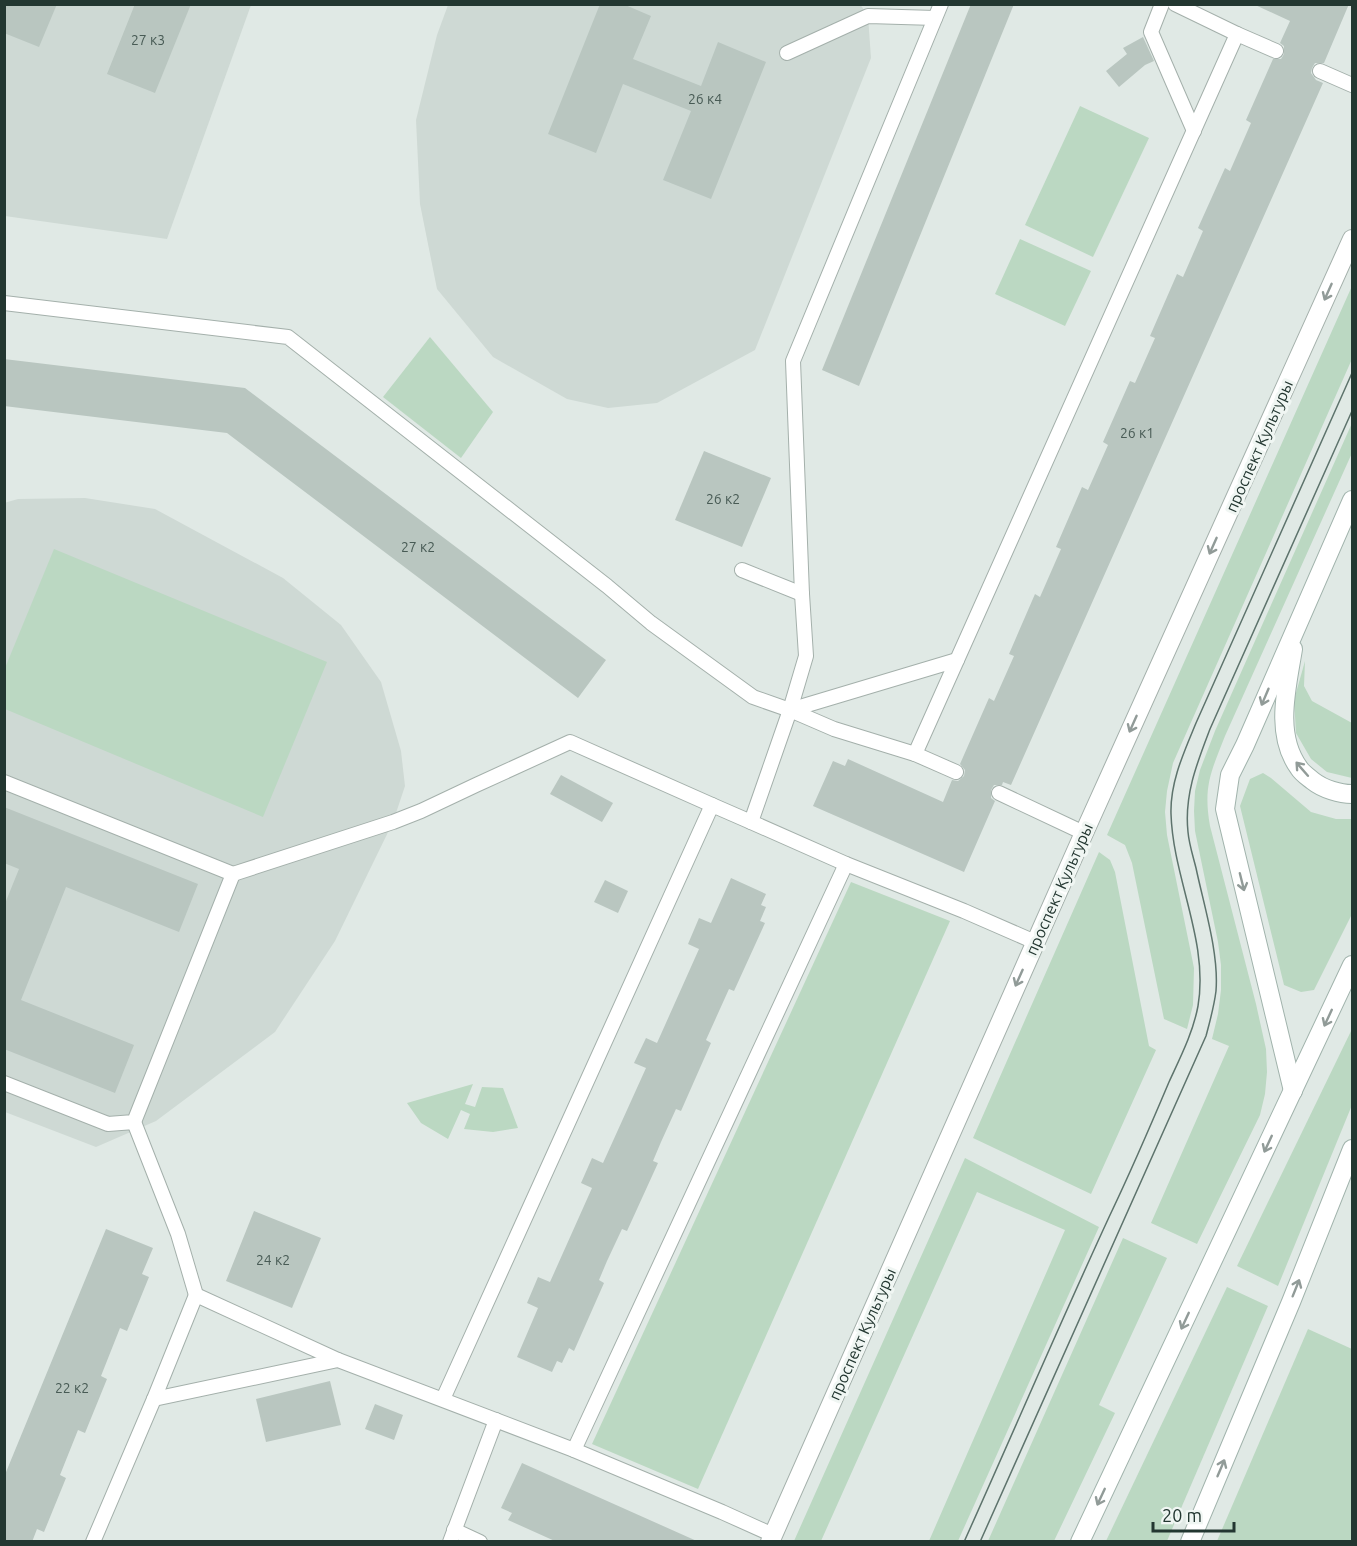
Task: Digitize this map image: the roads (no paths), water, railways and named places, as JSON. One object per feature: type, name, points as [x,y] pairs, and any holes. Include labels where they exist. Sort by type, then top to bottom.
[{"type":"main road","name":"проспект Культуры","points":[[772,1538],[1035,942],[1353,239]]},
{"type":"main road","points":[[1293,1091],[1225,809],[1230,775],[1353,500]]},
{"type":"main road","points":[[1297,624],[1285,702],[1286,733],[1290,753],[1300,770],[1317,784],[1343,794],[1353,794]]},
{"type":"main road","points":[[1080,1542],[1353,965]]},
{"type":"main road","points":[[1190,1542],[1353,1149]]},
{"type":"lane","points":[[752,822],[806,656],[793,361],[941,4]]},
{"type":"lane","points":[[1161,4],[1151,32],[1194,131]]},
{"type":"lane","points":[[1175,4],[1276,51]]},
{"type":"lane","points":[[787,53],[868,16],[935,18]]},
{"type":"lane","points":[[915,754],[1238,34]]},
{"type":"lane","points":[[1320,71],[1353,85]]},
{"type":"lane","points":[[4,303],[288,338],[660,629],[753,697],[834,729],[915,754],[956,772]]},
{"type":"lane","points":[[742,570],[802,594]]},
{"type":"lane","points":[[790,710],[957,660]]},
{"type":"lane","points":[[4,782],[233,874],[393,822],[570,742],[846,864],[1035,942]]},
{"type":"lane","points":[[999,793],[1084,833]]},
{"type":"lane","points":[[443,1399],[712,805]]},
{"type":"lane","points":[[574,1450],[846,864]]},
{"type":"lane","points":[[93,1542],[196,1295],[178,1234],[134,1122],[233,874]]},
{"type":"lane","points":[[4,1083],[108,1124],[134,1122]]},
{"type":"lane","points":[[196,1295],[338,1360],[574,1450],[722,1512],[772,1538]]},
{"type":"lane","points":[[154,1399],[338,1360]]},
{"type":"lane","points":[[480,1542],[452,1536],[496,1420]]},
{"type":"tram line","points":[[964,1542],[1193,1026],[1198,1006],[1199,958],[1173,838],[1171,802],[1175,779],[1196,723],[1352,373]]},
{"type":"tram line","points":[[980,1542],[1206,1036],[1215,997],[1216,976],[1210,930],[1189,836],[1187,818],[1193,779],[1210,729],[1352,411]]}]
